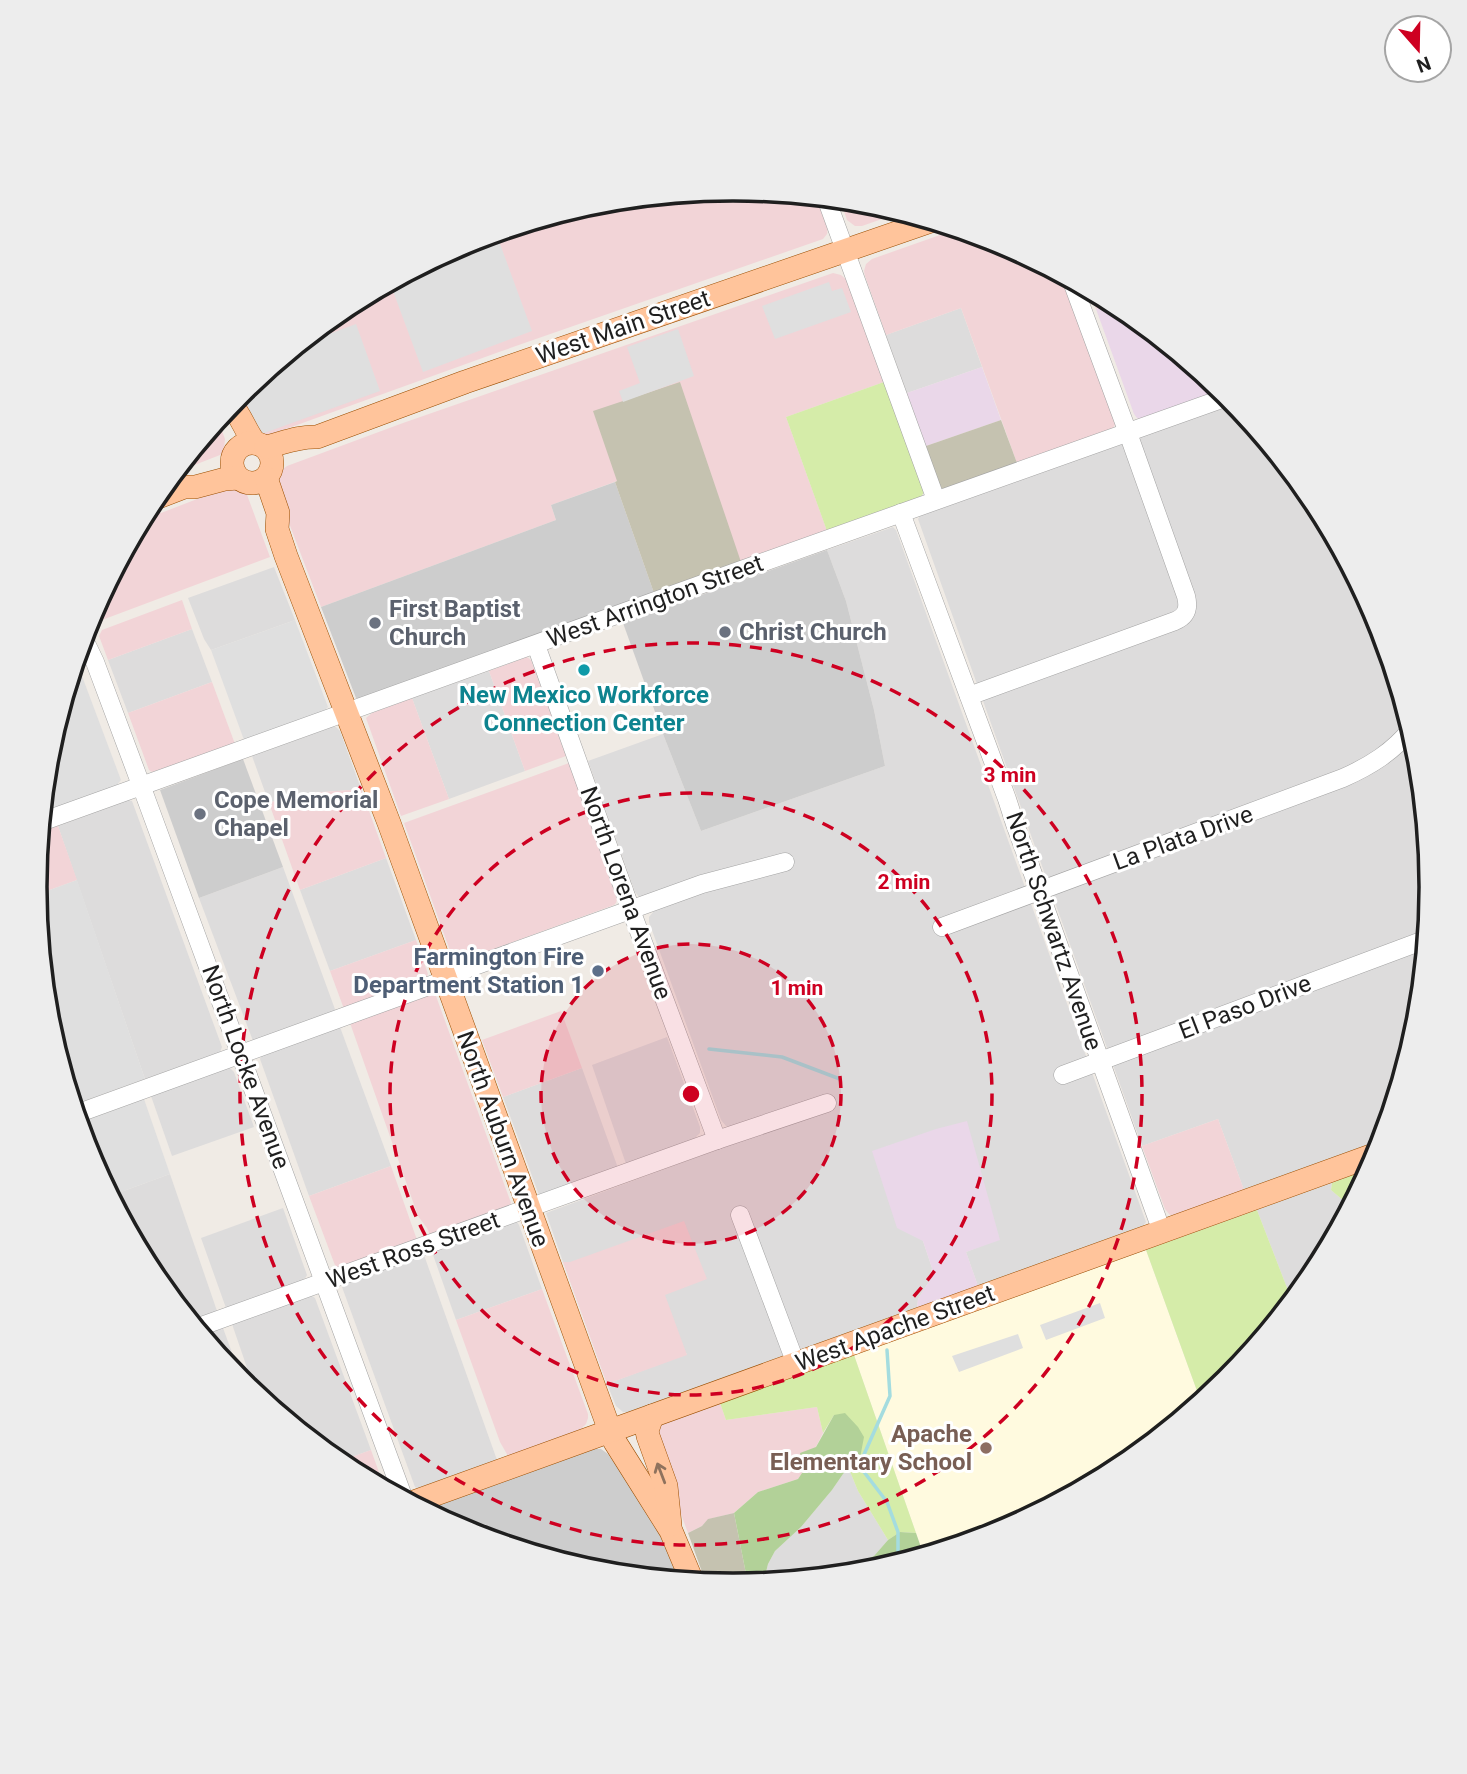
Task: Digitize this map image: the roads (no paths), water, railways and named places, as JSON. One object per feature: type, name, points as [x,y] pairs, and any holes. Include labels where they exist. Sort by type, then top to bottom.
[{"type":"main road","name":"West Main Street","points":[[173,491],[225,479],[299,438],[317,437],[465,382],[917,226]]},
{"type":"main road","points":[[238,413],[252,463]]},
{"type":"main road","points":[[228,424],[235,442],[252,463]]},
{"type":"main road","name":"North Auburn Avenue","points":[[252,463],[256,496],[265,517],[277,529],[346,711],[610,1431],[671,1531],[688,1572]]},
{"type":"main road","name":"West Apache Street","points":[[423,1499],[1364,1158]]},
{"type":"main road","points":[[652,1416],[648,1436],[666,1486],[671,1531]]},
{"type":"street","points":[[830,208],[936,500]]},
{"type":"street","points":[[969,696],[1175,621],[1185,616],[1187,611],[1186,596],[1076,292]]},
{"type":"street","name":"West Arrington Street","points":[[51,818],[1217,401]]},
{"type":"street","name":"North Schwartz Avenue","points":[[901,513],[1162,1232]]},
{"type":"street","name":"North Lorena Avenue","points":[[536,645],[717,1140]]},
{"type":"street","name":"North Locke Avenue","points":[[90,651],[399,1486]]},
{"type":"street","name":"La Plata Drive","points":[[943,927],[1343,778],[1367,767],[1390,751],[1403,737]]},
{"type":"street","points":[[85,1111],[702,884],[785,862]]},
{"type":"street","name":"El Paso Drive","points":[[1063,1075],[1417,943]]},
{"type":"street","name":"West Ross Street","points":[[206,1325],[827,1103]]},
{"type":"street","points":[[740,1215],[796,1364]]},
{"type":"waterway","points":[[709,1049],[782,1057],[840,1079]]},
{"type":"waterway","points":[[887,1350],[890,1396],[862,1459],[861,1468],[887,1502],[898,1532],[898,1553]]},
{"type":"place","name":"First Baptist Church","points":[[375,623]]},
{"type":"place","name":"Christ Church","points":[[725,632]]},
{"type":"place","name":"New Mexico Workforce Connection Center","points":[[584,670]]},
{"type":"place","name":"Cope Memorial Chapel","points":[[200,814]]},
{"type":"place","name":"Farmington Fire Department Station 1","points":[[598,971]]},
{"type":"place","name":"Apache Elementary School","points":[[986,1448]]}]
